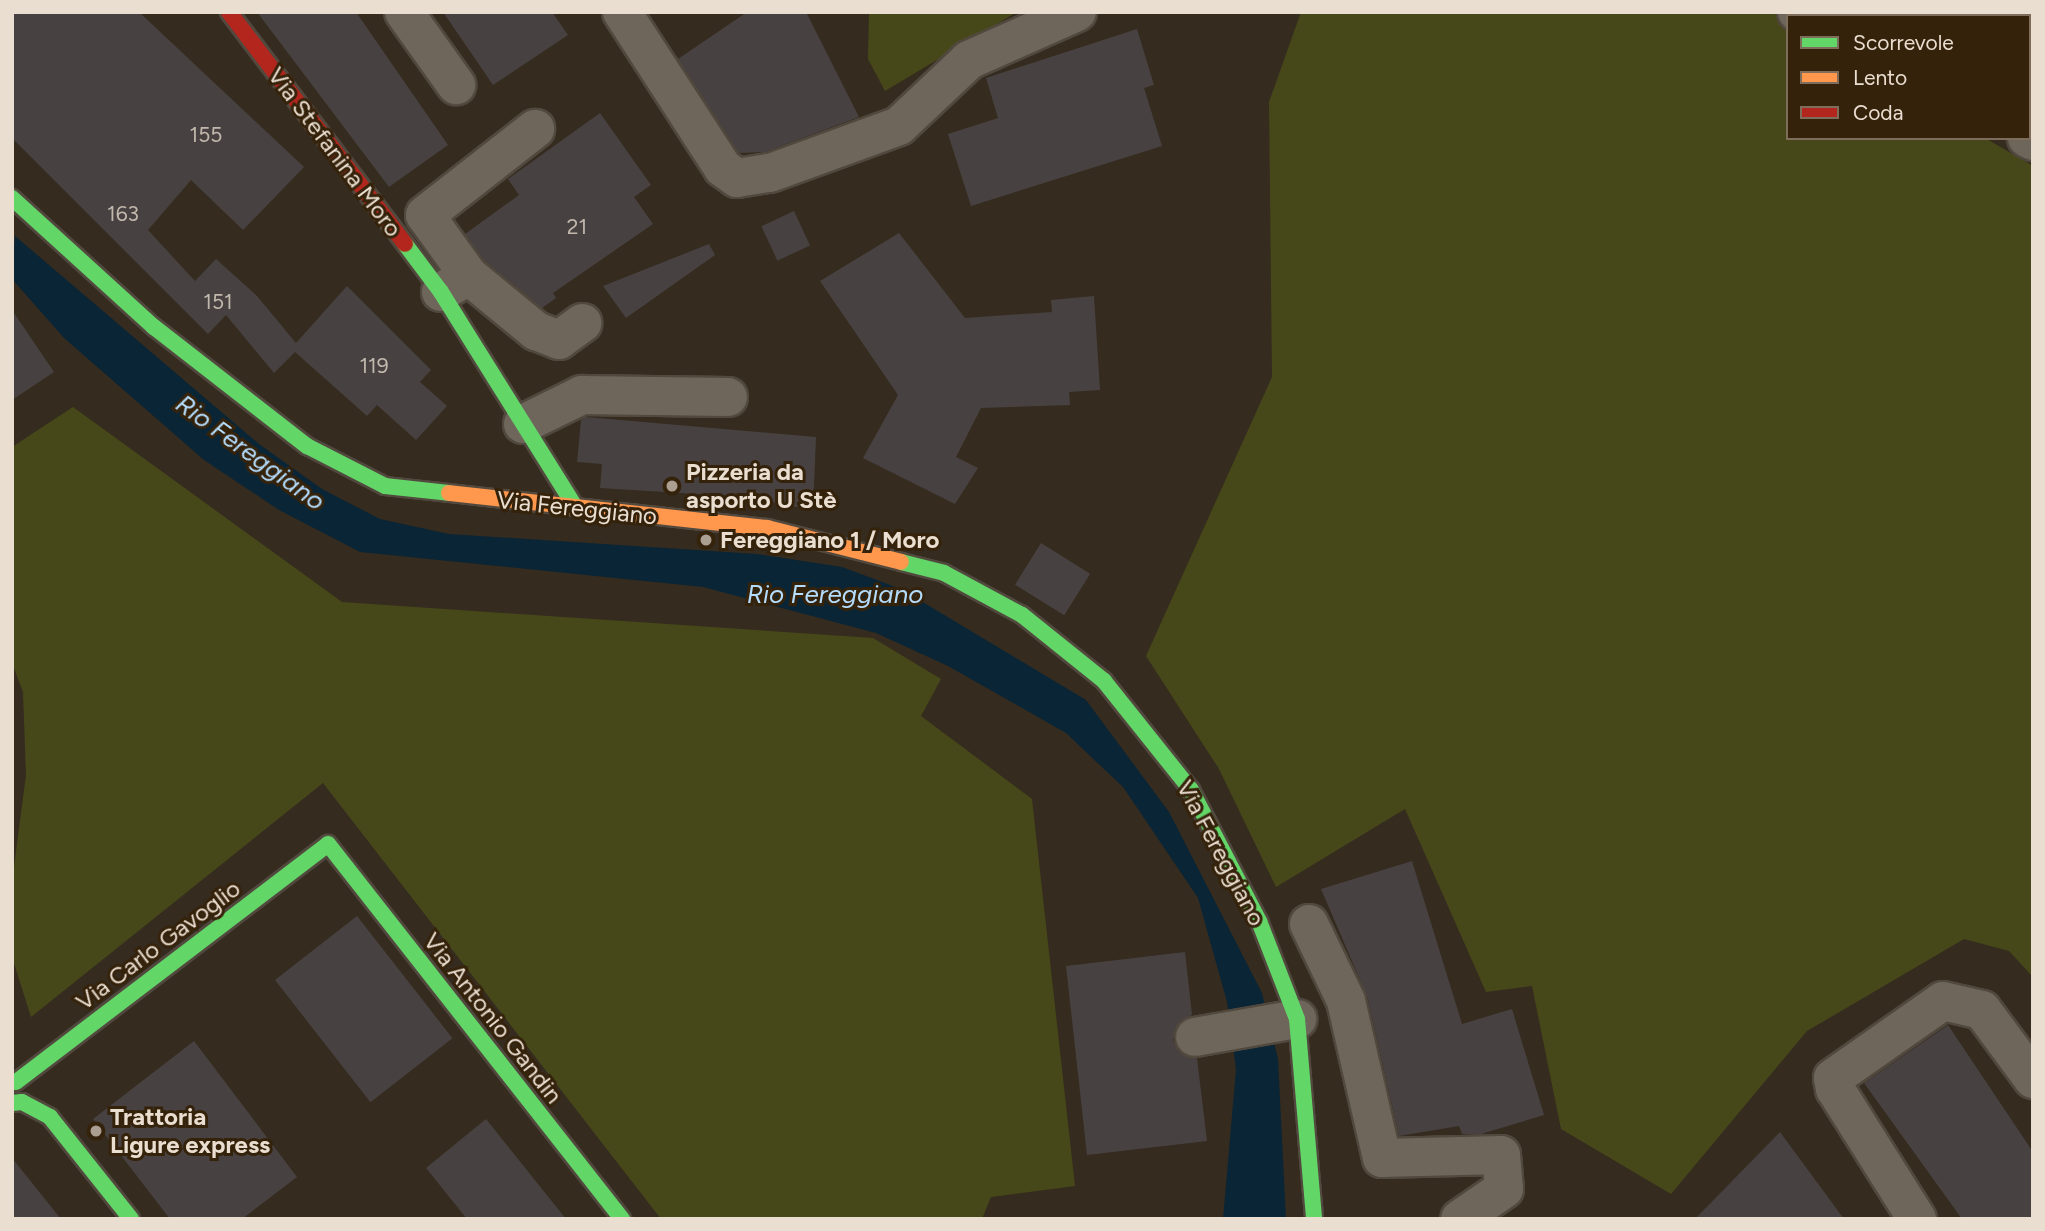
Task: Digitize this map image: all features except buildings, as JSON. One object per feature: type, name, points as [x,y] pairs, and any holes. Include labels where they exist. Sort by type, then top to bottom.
[{"type":"street","name":"Via Stefanina Moro","points":[[229,12],[455,284],[536,331],[559,340],[582,323]]},
{"type":"street","points":[[404,12],[456,85]]},
{"type":"street","points":[[622,12],[723,168],[737,178],[769,173],[899,126],[969,60],[1077,12]]},
{"type":"street","name":"Via Stefanina Moro","points":[[535,129],[425,215],[455,284],[523,424],[575,505]]},
{"type":"street","name":"Via Fereggiano","points":[[12,198],[154,327],[307,446],[385,486],[575,505],[781,531],[944,572],[1022,615],[1104,681],[1192,790],[1259,921],[1287,1021],[1314,1219]]},
{"type":"street","points":[[523,424],[582,395],[728,397]]},
{"type":"street","name":"Via Carlo Gavoglio","points":[[16,1088],[328,844]]},
{"type":"street","name":"Via Antonio Gandin","points":[[328,844],[622,1219]]},
{"type":"street","points":[[1309,924],[1346,1001],[1382,1158],[1501,1155],[1504,1189],[1460,1219]]},
{"type":"street","points":[[1917,1219],[1835,1089],[1833,1078],[1943,1001],[1983,1010],[2033,1079]]},
{"type":"street","points":[[1208,1035],[1287,1021]]},
{"type":"street","points":[[16,1088],[50,1117],[131,1219]]},
{"type":"shaded area","points":[[869,12],[1017,12],[885,91],[868,59]]},
{"type":"shaded area","points":[[1301,12],[1773,12],[1786,20],[1786,140],[1988,140],[2033,166],[2033,977],[2009,951],[1964,939],[1807,1031],[1671,1194],[1561,1129],[1532,986],[1486,992],[1405,809],[1276,887],[1219,769],[1146,656],[1272,377],[1269,102]]},
{"type":"shaded area","points":[[73,407],[342,602],[873,638],[941,679],[921,716],[1032,799],[1075,1186],[991,1197],[982,1219],[661,1219],[323,783],[31,1017],[12,957],[12,882],[26,775],[23,692],[12,663],[12,447]]},
{"type":"water","name":"Rio Fereggiano","points":[[15,236],[259,444],[322,489],[380,519],[449,534],[757,554],[842,567],[901,589],[1086,700],[1169,812],[1262,993],[1278,1059],[1286,1219],[1223,1219],[1236,1069],[1227,1002],[1198,898],[1123,787],[1066,733],[948,666],[876,633],[703,587],[360,552],[279,510],[204,460],[64,338],[12,279]]},
{"type":"traffic: fast","points":[[12,198],[154,327],[307,446],[385,486],[449,493]]},
{"type":"traffic: fast","points":[[405,244],[441,292],[574,505]]},
{"type":"traffic: fast","points":[[901,562],[944,573],[1022,615],[1104,681],[1191,790],[1259,921],[1297,1019],[1314,1219]]},
{"type":"traffic: fast","points":[[16,1082],[328,844],[622,1219]]},
{"type":"traffic: fast","points":[[12,1103],[22,1102],[50,1117],[131,1219]]},
{"type":"traffic: slow","points":[[449,493],[767,528],[901,562]]},
{"type":"traffic: jam","points":[[229,12],[405,244]]},
{"type":"place","name":"Pizzeria da asporto U Stè","points":[[672,486]]},
{"type":"place","name":"Fereggiano 1 / Moro","points":[[706,540]]},
{"type":"place","name":"Trattoria Ligure express","points":[[96,1131]]}]
